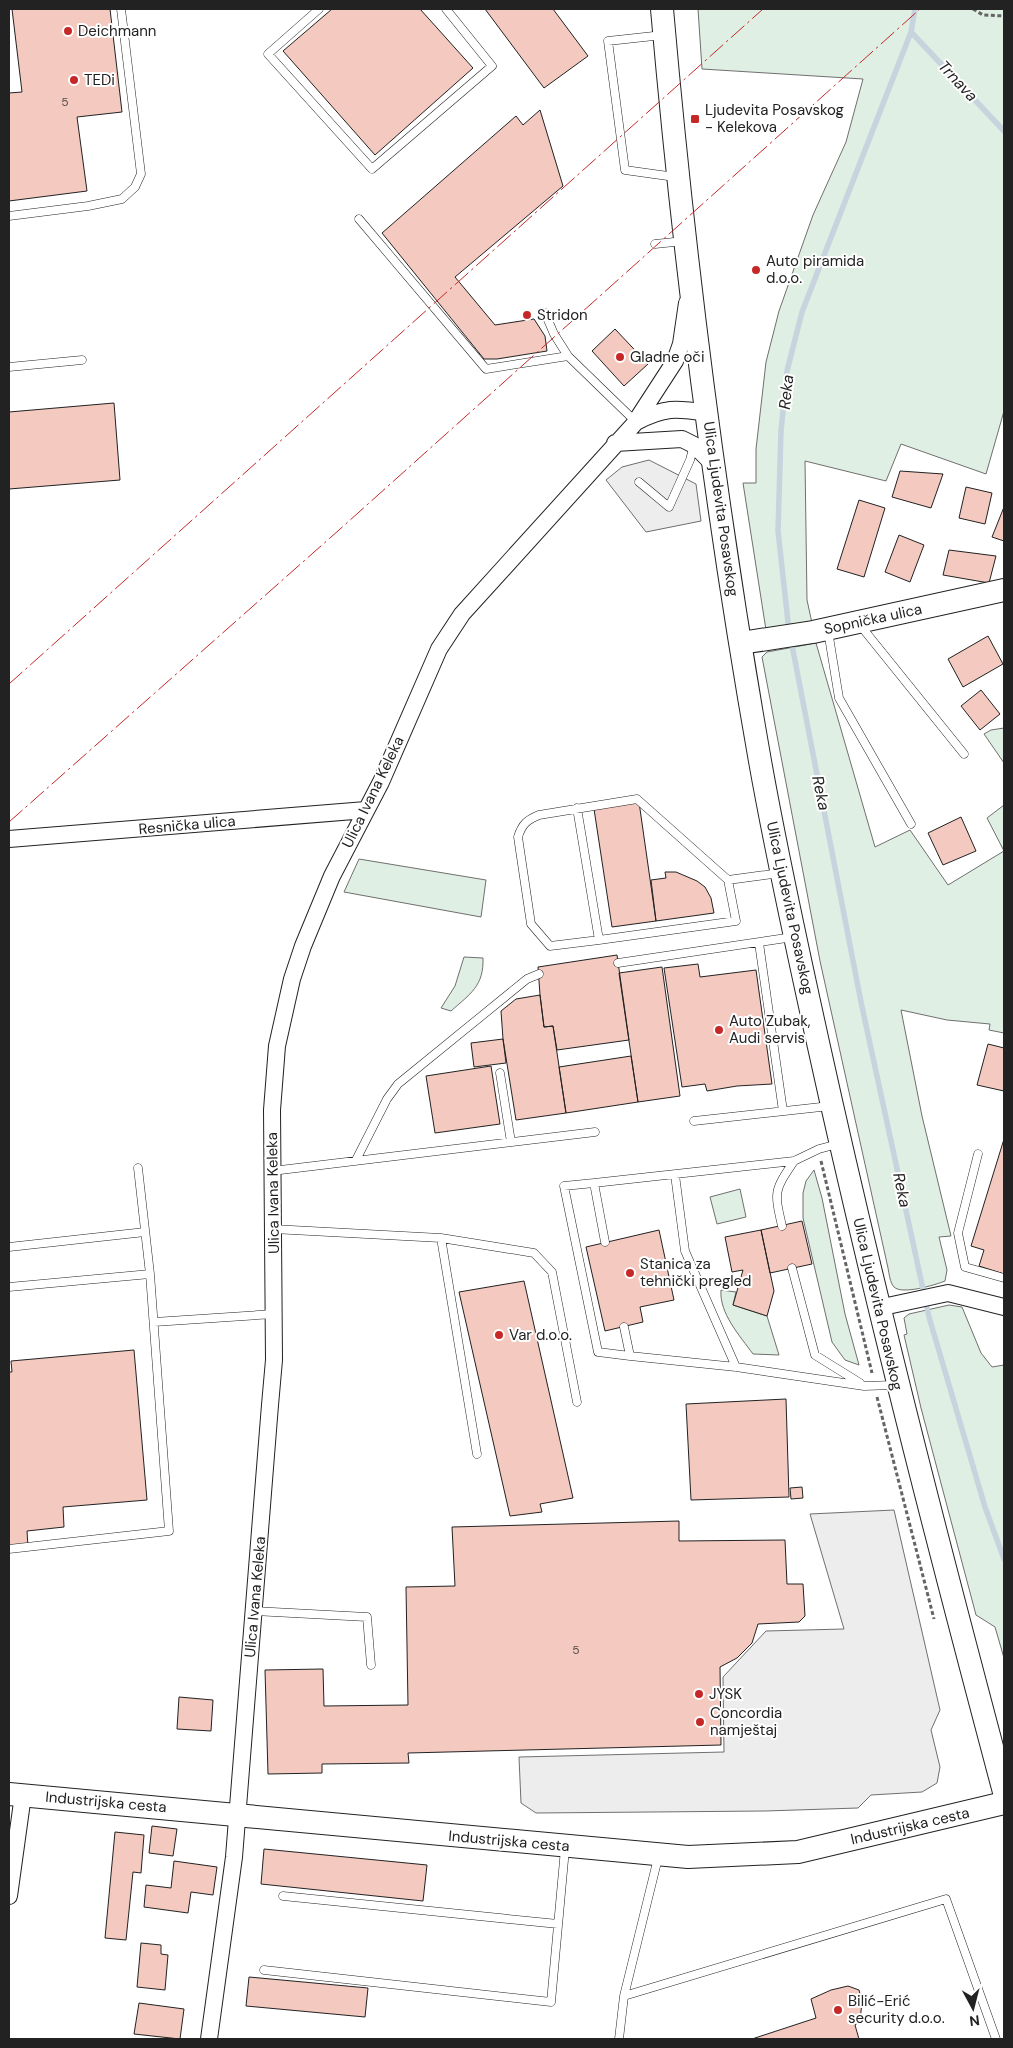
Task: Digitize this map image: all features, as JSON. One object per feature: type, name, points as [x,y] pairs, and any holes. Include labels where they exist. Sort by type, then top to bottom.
[{"type":"main road","name":"Ulica Ljudevita Posavskog","points":[[660,11],[665,35],[678,177],[713,464],[760,761],[795,937],[878,1308],[1004,1792]]},
{"type":"main road","name":"Sopnička ulica","points":[[741,643],[769,640],[820,630],[1004,590]]},
{"type":"main road","name":"Industrijska cesta","points":[[16,1795],[659,1856],[724,1857],[798,1852],[1004,1803]]},
{"type":"street","name":"Ulica Ivana Keleka","points":[[209,2039],[234,1857],[274,1360],[272,1110],[276,1054],[292,979],[315,914],[381,782],[413,704],[446,637],[479,594],[636,422],[675,361],[681,344],[691,276]]},
{"type":"street","name":"Ulica Ivana Keleka","points":[[636,422],[655,412],[679,408],[707,413]]},
{"type":"street","points":[[615,443],[682,439],[694,445],[713,464]]},
{"type":"street","name":"Resnička ulica","points":[[9,839],[366,810]]},
{"type":"street","points":[[878,1308],[948,1293],[1004,1308]]},
{"type":"street","points":[[9,1896],[16,1795]]},
{"type":"lane","points":[[9,216],[122,200],[135,187],[141,174],[121,9]]},
{"type":"lane","points":[[319,9],[268,54],[372,169],[492,66],[446,9]]},
{"type":"lane","points":[[665,35],[608,41],[625,170],[678,177]]},
{"type":"lane","points":[[358,219],[486,369],[568,356]]},
{"type":"lane","points":[[655,244],[686,240]]},
{"type":"lane","points":[[545,313],[554,334],[568,356],[636,422]]},
{"type":"lane","points":[[9,367],[82,360]]},
{"type":"lane","points":[[639,482],[669,507],[690,460],[694,445]]},
{"type":"lane","points":[[857,622],[964,754]]},
{"type":"lane","points":[[820,630],[839,698],[911,824]]},
{"type":"lane","points":[[637,799],[728,880],[736,921],[550,946],[531,924],[518,837],[526,821],[539,814],[637,799]]},
{"type":"lane","points":[[578,808],[599,940]]},
{"type":"lane","points":[[728,880],[767,877],[782,873]]},
{"type":"lane","points":[[618,963],[795,937]]},
{"type":"lane","points":[[759,943],[783,1111]]},
{"type":"lane","points":[[356,1160],[387,1099],[398,1084],[527,979],[539,974]]},
{"type":"lane","points":[[500,1073],[511,1142]]},
{"type":"lane","points":[[694,1121],[832,1106]]},
{"type":"lane","points":[[272,1171],[595,1132]]},
{"type":"lane","points":[[840,1144],[819,1148],[794,1161],[564,1186],[598,1352],[736,1367],[864,1386],[897,1385]]},
{"type":"lane","points":[[978,1154],[958,1233],[965,1267],[1004,1278]]},
{"type":"lane","points":[[782,1226],[776,1197],[780,1182],[794,1161]]},
{"type":"lane","points":[[9,1548],[169,1531],[150,1274],[138,1168]]},
{"type":"lane","points":[[675,1175],[685,1250],[736,1367]]},
{"type":"lane","points":[[594,1183],[605,1242]]},
{"type":"lane","points":[[273,1228],[441,1238],[534,1253],[552,1272],[577,1402]]},
{"type":"lane","points":[[9,1247],[144,1232]]},
{"type":"lane","points":[[441,1238],[477,1454]]},
{"type":"lane","points":[[792,1268],[815,1356],[864,1386]]},
{"type":"lane","points":[[9,1287],[150,1274]]},
{"type":"lane","points":[[154,1322],[274,1314]]},
{"type":"lane","points":[[624,1327],[630,1356]]},
{"type":"lane","points":[[254,1611],[367,1618],[371,1665]]},
{"type":"lane","points":[[264,1970],[551,2002],[565,1847]]},
{"type":"lane","points":[[619,2039],[624,1996],[659,1856]]},
{"type":"lane","points":[[283,1896],[558,1924]]},
{"type":"lane","points":[[624,1996],[946,1899],[996,2039]]},
{"type":"path","points":[[973,9],[982,15],[1004,16]]},
{"type":"path","points":[[823,1167],[871,1370]]},
{"type":"path","points":[[880,1409],[934,1619]]},
{"type":"green space","points":[[698,9],[1004,9],[1004,411],[986,474],[901,444],[886,481],[805,461],[807,600],[812,623],[766,630],[743,483],[756,483],[756,449],[766,362],[779,311],[813,215],[846,142],[863,79],[702,69]]},
{"type":"green space","points":[[816,643],[875,847],[910,830],[948,885],[1004,851],[1004,1033],[989,1030],[990,1024],[947,1020],[901,1010],[922,1116],[951,1236],[939,1237],[947,1270],[945,1281],[911,1290],[894,1287],[890,1278],[820,961],[762,657],[767,652]]},
{"type":"green space","points":[[1004,728],[1004,763],[984,734],[991,730]]},
{"type":"green space","points":[[1004,805],[1004,851],[987,818]]},
{"type":"green space","points":[[359,859],[486,880],[481,917],[344,892]]},
{"type":"green space","points":[[464,957],[483,958],[483,968],[478,983],[470,994],[451,1011],[441,1008],[455,986]]},
{"type":"green space","points":[[814,1170],[822,1198],[845,1314],[859,1365],[845,1360],[832,1342],[803,1218],[803,1193],[806,1181]]},
{"type":"green space","points":[[740,1189],[746,1217],[717,1224],[710,1197]]},
{"type":"green space","points":[[721,1290],[736,1292],[733,1305],[767,1316],[779,1355],[753,1354],[727,1316],[721,1299]]},
{"type":"green space","points":[[949,1305],[962,1307],[981,1353],[992,1367],[1004,1365],[1004,1658],[995,1627],[976,1615],[921,1408],[904,1335],[907,1334],[904,1318],[909,1314]]},
{"type":"shaded area","points":[[649,460],[696,484],[701,521],[646,532],[606,480],[622,467]]},
{"type":"shaded area","points":[[894,1510],[940,1710],[931,1730],[940,1767],[937,1783],[922,1792],[871,1795],[858,1808],[765,1811],[536,1813],[521,1803],[519,1757],[724,1752],[723,1677],[766,1631],[844,1629],[810,1514]]},
{"type":"building","points":[[12,9],[110,9],[122,112],[77,117],[87,191],[9,201],[9,93],[22,92]]},
{"type":"building","points":[[332,9],[420,9],[473,68],[375,155],[283,51]]},
{"type":"building","points":[[485,9],[553,9],[588,56],[544,88]]},
{"type":"building","points":[[540,110],[563,186],[455,277],[495,325],[534,319],[545,336],[547,351],[497,359],[484,359],[382,233],[516,116],[523,125]]},
{"type":"building","name":"Gladne oči","points":[[615,329],[648,364],[624,386],[592,351]]},
{"type":"building","points":[[114,403],[120,480],[9,489],[9,412]]},
{"type":"building","points":[[900,471],[943,474],[931,508],[892,497]]},
{"type":"building","points":[[966,487],[992,493],[985,524],[959,518]]},
{"type":"building","points":[[859,500],[885,508],[864,577],[837,569]]},
{"type":"building","points":[[1004,507],[1004,541],[992,537]]},
{"type":"building","points":[[899,535],[924,545],[910,582],[885,572]]},
{"type":"building","points":[[949,550],[996,556],[989,583],[943,575]]},
{"type":"building","points":[[988,636],[1003,664],[963,687],[948,659]]},
{"type":"building","points":[[981,690],[1000,714],[980,730],[961,706]]},
{"type":"building","points":[[639,802],[656,921],[612,927],[594,809]]},
{"type":"building","points":[[961,817],[976,851],[943,865],[928,833]]},
{"type":"building","points":[[665,872],[676,872],[697,881],[705,887],[711,898],[714,913],[656,921],[651,880],[666,878]]},
{"type":"building","points":[[617,955],[629,1040],[557,1050],[553,1026],[544,1027],[538,967]]},
{"type":"building","name":"Auto Zubak, Audi servis","points":[[698,964],[700,977],[756,970],[772,1084],[737,1086],[707,1091],[705,1084],[682,1087],[664,968]]},
{"type":"building","points":[[662,967],[680,1096],[638,1102],[619,973]]},
{"type":"building","points":[[540,995],[544,1027],[553,1026],[566,1113],[516,1120],[503,1039],[501,1011],[516,999]]},
{"type":"building","points":[[503,1039],[506,1063],[474,1067],[471,1043]]},
{"type":"building","points":[[988,1044],[1004,1048],[1004,1091],[977,1085]]},
{"type":"building","points":[[631,1056],[638,1102],[566,1113],[559,1067]]},
{"type":"building","points":[[491,1066],[500,1124],[435,1133],[426,1076]]},
{"type":"building","points":[[1004,1139],[1004,1274],[979,1266],[984,1250],[971,1246]]},
{"type":"building","points":[[802,1221],[812,1264],[770,1273],[761,1230]]},
{"type":"building","name":"Stanica za tehnički pregled","points":[[659,1230],[674,1300],[640,1307],[643,1322],[605,1331],[586,1247]]},
{"type":"building","points":[[761,1230],[774,1291],[767,1316],[733,1305],[743,1270],[732,1272],[725,1237]]},
{"type":"building","points":[[524,1281],[573,1498],[540,1504],[542,1512],[510,1516],[459,1292]]},
{"type":"building","points":[[134,1350],[147,1500],[63,1507],[64,1527],[27,1531],[28,1547],[9,1549],[9,1372],[12,1372],[11,1361]]},
{"type":"building","points":[[786,1399],[789,1497],[691,1500],[686,1404]]},
{"type":"building","points":[[802,1487],[803,1498],[791,1499],[790,1488]]},
{"type":"building","points":[[679,1521],[679,1541],[785,1540],[787,1584],[803,1584],[805,1616],[799,1622],[758,1624],[752,1643],[737,1658],[720,1667],[721,1745],[408,1753],[409,1763],[322,1764],[322,1773],[268,1774],[265,1670],[323,1669],[324,1706],[408,1705],[406,1587],[455,1586],[452,1527]]},
{"type":"building","points":[[179,1697],[213,1700],[211,1731],[177,1729]]},
{"type":"building","points":[[152,1826],[177,1829],[173,1856],[149,1853]]},
{"type":"building","points":[[115,1832],[144,1835],[141,1873],[133,1872],[126,1940],[105,1938]]},
{"type":"building","points":[[264,1849],[427,1865],[423,1901],[261,1884]]},
{"type":"building","points":[[174,1861],[217,1867],[213,1895],[191,1892],[188,1913],[144,1907],[146,1885],[171,1888]]},
{"type":"building","points":[[141,1943],[161,1945],[161,1954],[168,1955],[165,1990],[137,1987]]},
{"type":"building","points":[[249,1977],[368,1988],[365,2017],[246,2006]]},
{"type":"building","name":"Bilić-Erić security d.o.o.","points":[[848,1986],[859,1990],[862,2002],[860,2021],[855,2025],[859,2039],[752,2039],[816,2018],[811,1999],[831,1990]]},
{"type":"building","points":[[139,2003],[184,2009],[180,2039],[134,2034]]},
{"type":"waterway","name":"Reka","points":[[789,631],[778,531],[781,431],[787,371],[802,312],[911,32],[915,9]]},
{"type":"waterway","name":"Trnava","points":[[911,32],[1004,131]]},
{"type":"waterway","name":"Reka","points":[[791,640],[861,1002],[929,1317],[985,1507],[1004,1559]]},
{"type":"power","points":[[9,684],[763,9]]},
{"type":"power","points":[[9,822],[339,530],[920,9]]},
{"type":"place","name":"Deichmann","points":[[68,31]]},
{"type":"place","name":"TEDi","points":[[74,80]]},
{"type":"place","name":"Ljudevita Posavskog - Kelekova","points":[[695,119]]},
{"type":"place","name":"Auto piramida d.o.o.","points":[[756,270]]},
{"type":"place","name":"Stridon","points":[[527,315]]},
{"type":"place","name":"Gladne oči","points":[[620,357]]},
{"type":"place","name":"Auto Zubak, Audi servis","points":[[719,1030]]},
{"type":"place","name":"Stanica za tehnički pregled","points":[[630,1273]]},
{"type":"place","name":"Var d.o.o.","points":[[499,1335]]},
{"type":"place","name":"JYSK","points":[[699,1694]]},
{"type":"place","name":"Concordia namještaj","points":[[700,1722]]},
{"type":"place","name":"Bilić-Erić security d.o.o.","points":[[838,2010]]}]
